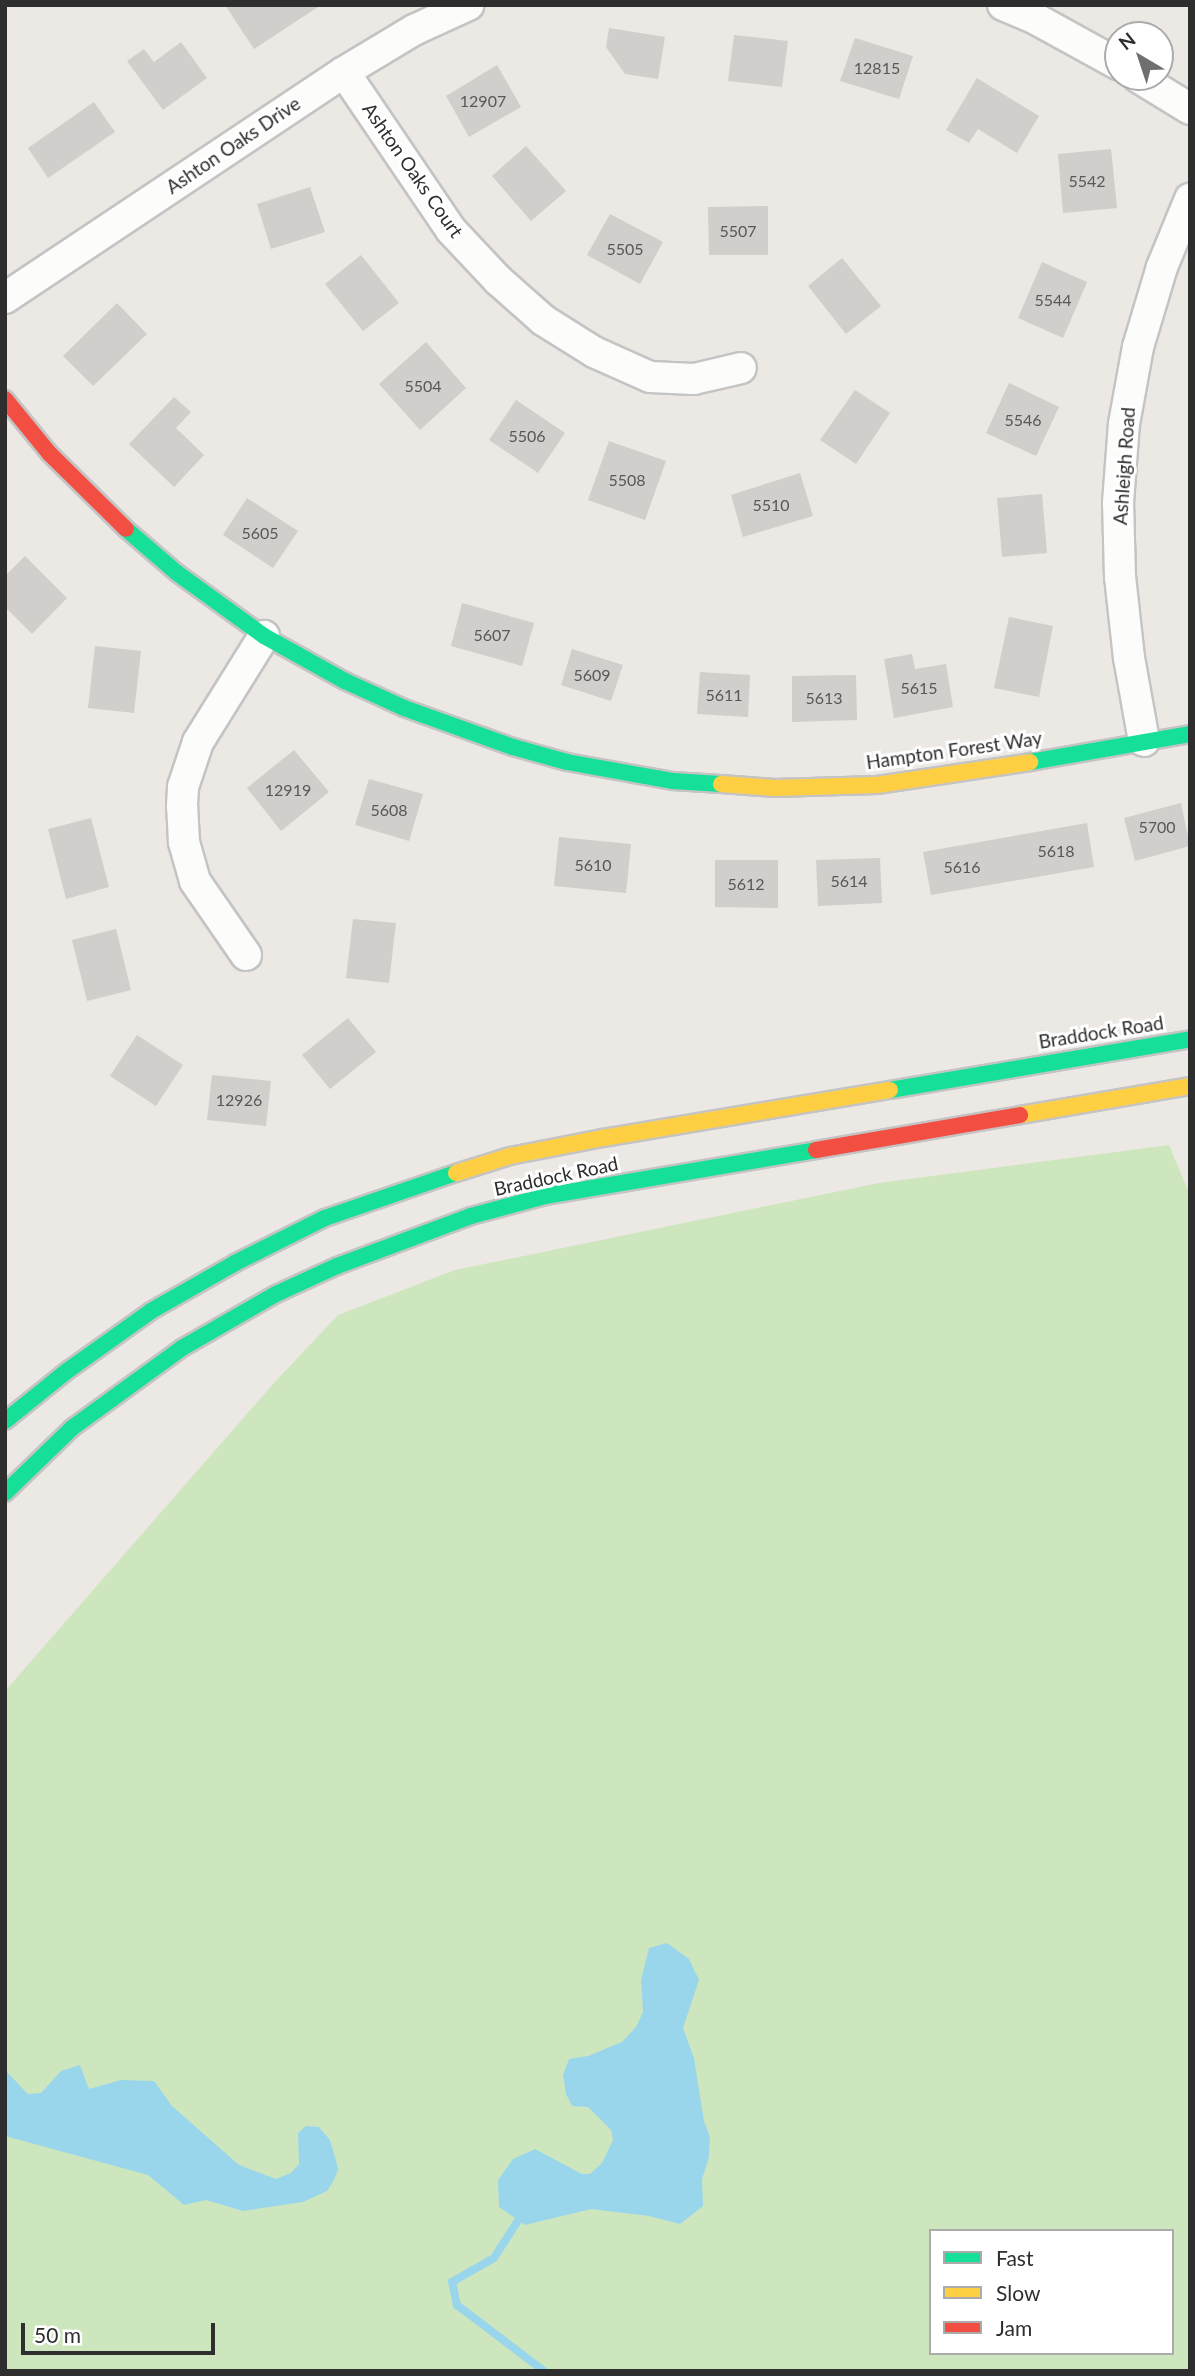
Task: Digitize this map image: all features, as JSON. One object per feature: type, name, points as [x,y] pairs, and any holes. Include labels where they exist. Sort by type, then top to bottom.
[{"type":"main road","name":"Hampton Forest Way","points":[[5,399],[50,453],[131,534],[177,573],[264,636],[345,681],[460,730],[568,762],[673,780],[775,788],[877,785],[942,777],[1190,734]]},
{"type":"main road","name":"Braddock Road","points":[[5,1421],[67,1371],[151,1311],[235,1263],[325,1218],[421,1183],[510,1156],[590,1141],[1190,1039]]},
{"type":"main road","name":"Braddock Road","points":[[5,1493],[72,1429],[182,1348],[276,1294],[337,1266],[471,1216],[545,1196],[1190,1086]]},
{"type":"street","name":"Ashton Oaks Drive","points":[[5,298],[344,72],[414,30],[468,5]]},
{"type":"street","points":[[1003,5],[1104,56]]},
{"type":"street","name":"Ashton Oaks Court","points":[[344,72],[451,230],[498,281],[543,320],[594,352],[650,377],[694,379],[741,368]]},
{"type":"street","points":[[1161,91],[1190,108]]},
{"type":"street","name":"Ashleigh Road","points":[[1144,741],[1129,658],[1120,577],[1118,503],[1124,424],[1142,333],[1162,267],[1190,199]]},
{"type":"street","points":[[246,955],[195,881],[184,842],[183,787],[198,742],[264,636]]},
{"type":"green space","points":[[1169,1145],[1190,1195],[1190,2371],[5,2371],[5,1691],[273,1384],[338,1315],[455,1270],[879,1183]]},
{"type":"water","points":[[667,1943],[689,1959],[699,1980],[683,2028],[694,2058],[704,2121],[710,2137],[709,2157],[702,2179],[703,2206],[680,2224],[649,2216],[591,2209],[525,2225],[499,2207],[498,2180],[513,2159],[535,2149],[582,2174],[590,2174],[602,2163],[613,2140],[611,2130],[588,2107],[572,2106],[566,2094],[563,2075],[569,2059],[588,2056],[622,2042],[636,2027],[643,2012],[641,1980],[649,1948]]},
{"type":"water","points":[[80,2065],[89,2089],[121,2080],[154,2081],[172,2106],[239,2165],[276,2179],[291,2173],[299,2164],[298,2133],[306,2126],[319,2127],[330,2140],[336,2160],[338,2170],[334,2180],[327,2191],[303,2202],[243,2211],[206,2200],[184,2205],[148,2175],[5,2136],[5,2070],[28,2094],[41,2093],[61,2071]]},
{"type":"building","points":[[225,5],[321,5],[254,49]]},
{"type":"building","points":[[609,28],[665,37],[658,79],[625,74],[606,47]]},
{"type":"building","points":[[734,35],[788,41],[782,87],[728,81]]},
{"type":"building","points":[[855,38],[913,56],[899,99],[840,81]]},
{"type":"building","points":[[181,42],[207,78],[163,110],[127,61],[144,49],[154,62]]},
{"type":"building","points":[[497,65],[521,107],[469,137],[446,96]]},
{"type":"building","points":[[977,78],[1039,116],[1017,153],[978,129],[969,143],[946,130]]},
{"type":"building","points":[[94,102],[115,132],[48,178],[28,148]]},
{"type":"building","points":[[526,146],[566,191],[531,221],[492,176]]},
{"type":"building","points":[[1111,149],[1117,208],[1063,213],[1058,154]]},
{"type":"building","points":[[310,187],[325,232],[271,249],[257,204]]},
{"type":"building","points":[[768,206],[768,255],[709,255],[708,207]]},
{"type":"building","points":[[610,214],[663,242],[640,284],[587,255]]},
{"type":"building","points":[[361,255],[399,303],[363,331],[325,284]]},
{"type":"building","points":[[842,258],[881,306],[846,334],[808,286]]},
{"type":"building","points":[[1042,262],[1087,282],[1063,338],[1018,318]]},
{"type":"building","points":[[117,303],[147,334],[93,386],[63,356]]},
{"type":"building","points":[[426,342],[466,388],[420,430],[379,384]]},
{"type":"building","points":[[1009,383],[1059,407],[1036,456],[986,433]]},
{"type":"building","points":[[855,390],[890,413],[856,464],[820,440]]},
{"type":"building","points":[[174,397],[191,412],[176,428],[204,455],[174,487],[129,444]]},
{"type":"building","points":[[516,400],[565,433],[538,473],[489,440]]},
{"type":"building","points":[[609,441],[666,461],[645,520],[588,500]]},
{"type":"building","points":[[800,473],[813,516],[743,537],[731,495]]},
{"type":"building","points":[[1042,494],[1047,553],[1002,557],[997,498]]},
{"type":"building","points":[[247,498],[298,531],[273,568],[223,535]]},
{"type":"building","points":[[25,556],[67,598],[32,634],[5,607],[5,576]]},
{"type":"building","points":[[462,603],[534,623],[522,666],[451,646]]},
{"type":"building","points":[[1009,617],[1053,626],[1039,697],[994,688]]},
{"type":"building","points":[[95,646],[141,651],[134,713],[88,708]]},
{"type":"building","points":[[572,649],[623,665],[611,701],[561,685]]},
{"type":"building","points":[[912,654],[915,669],[946,664],[953,707],[894,718],[884,659]]},
{"type":"building","points":[[700,672],[750,675],[748,717],[697,714]]},
{"type":"building","points":[[856,675],[857,720],[792,722],[792,676]]},
{"type":"building","points":[[294,750],[329,792],[281,831],[247,788]]},
{"type":"building","points":[[369,779],[423,794],[409,841],[355,825]]},
{"type":"building","points":[[1181,803],[1190,846],[1135,861],[1124,818]]},
{"type":"building","points":[[91,818],[109,887],[66,899],[48,829]]},
{"type":"building","points":[[1087,823],[1094,867],[931,895],[923,852]]},
{"type":"building","points":[[559,837],[631,844],[626,893],[554,886]]},
{"type":"building","points":[[880,858],[882,903],[818,906],[816,860]]},
{"type":"building","points":[[715,860],[778,860],[778,908],[715,907]]},
{"type":"building","points":[[353,919],[396,923],[389,983],[346,978]]},
{"type":"building","points":[[116,929],[131,990],[87,1001],[72,940]]},
{"type":"building","points":[[348,1018],[376,1052],[330,1089],[302,1055]]},
{"type":"building","points":[[137,1035],[183,1065],[156,1106],[110,1076]]},
{"type":"building","points":[[212,1075],[271,1081],[266,1126],[207,1120]]},
{"type":"waterway","points":[[519,2219],[494,2258],[452,2282],[457,2305],[544,2371]]},
{"type":"traffic: fast","points":[[126,529],[177,573],[264,636],[345,681],[404,708],[513,747],[567,762],[673,781],[721,784]]},
{"type":"traffic: fast","points":[[1030,762],[1190,734]]},
{"type":"traffic: fast","points":[[890,1090],[1190,1039]]},
{"type":"traffic: fast","points":[[5,1493],[72,1428],[182,1348],[276,1294],[337,1266],[471,1216],[545,1196],[816,1150]]},
{"type":"traffic: fast","points":[[5,1421],[67,1371],[151,1311],[235,1263],[325,1218],[456,1173]]},
{"type":"traffic: slow","points":[[721,784],[775,788],[877,785],[1030,762]]},
{"type":"traffic: slow","points":[[1020,1115],[1190,1086]]},
{"type":"traffic: slow","points":[[456,1173],[510,1156],[603,1138],[890,1090]]},
{"type":"traffic: jam","points":[[5,399],[49,453],[126,529]]},
{"type":"traffic: jam","points":[[816,1150],[1020,1115]]}]
